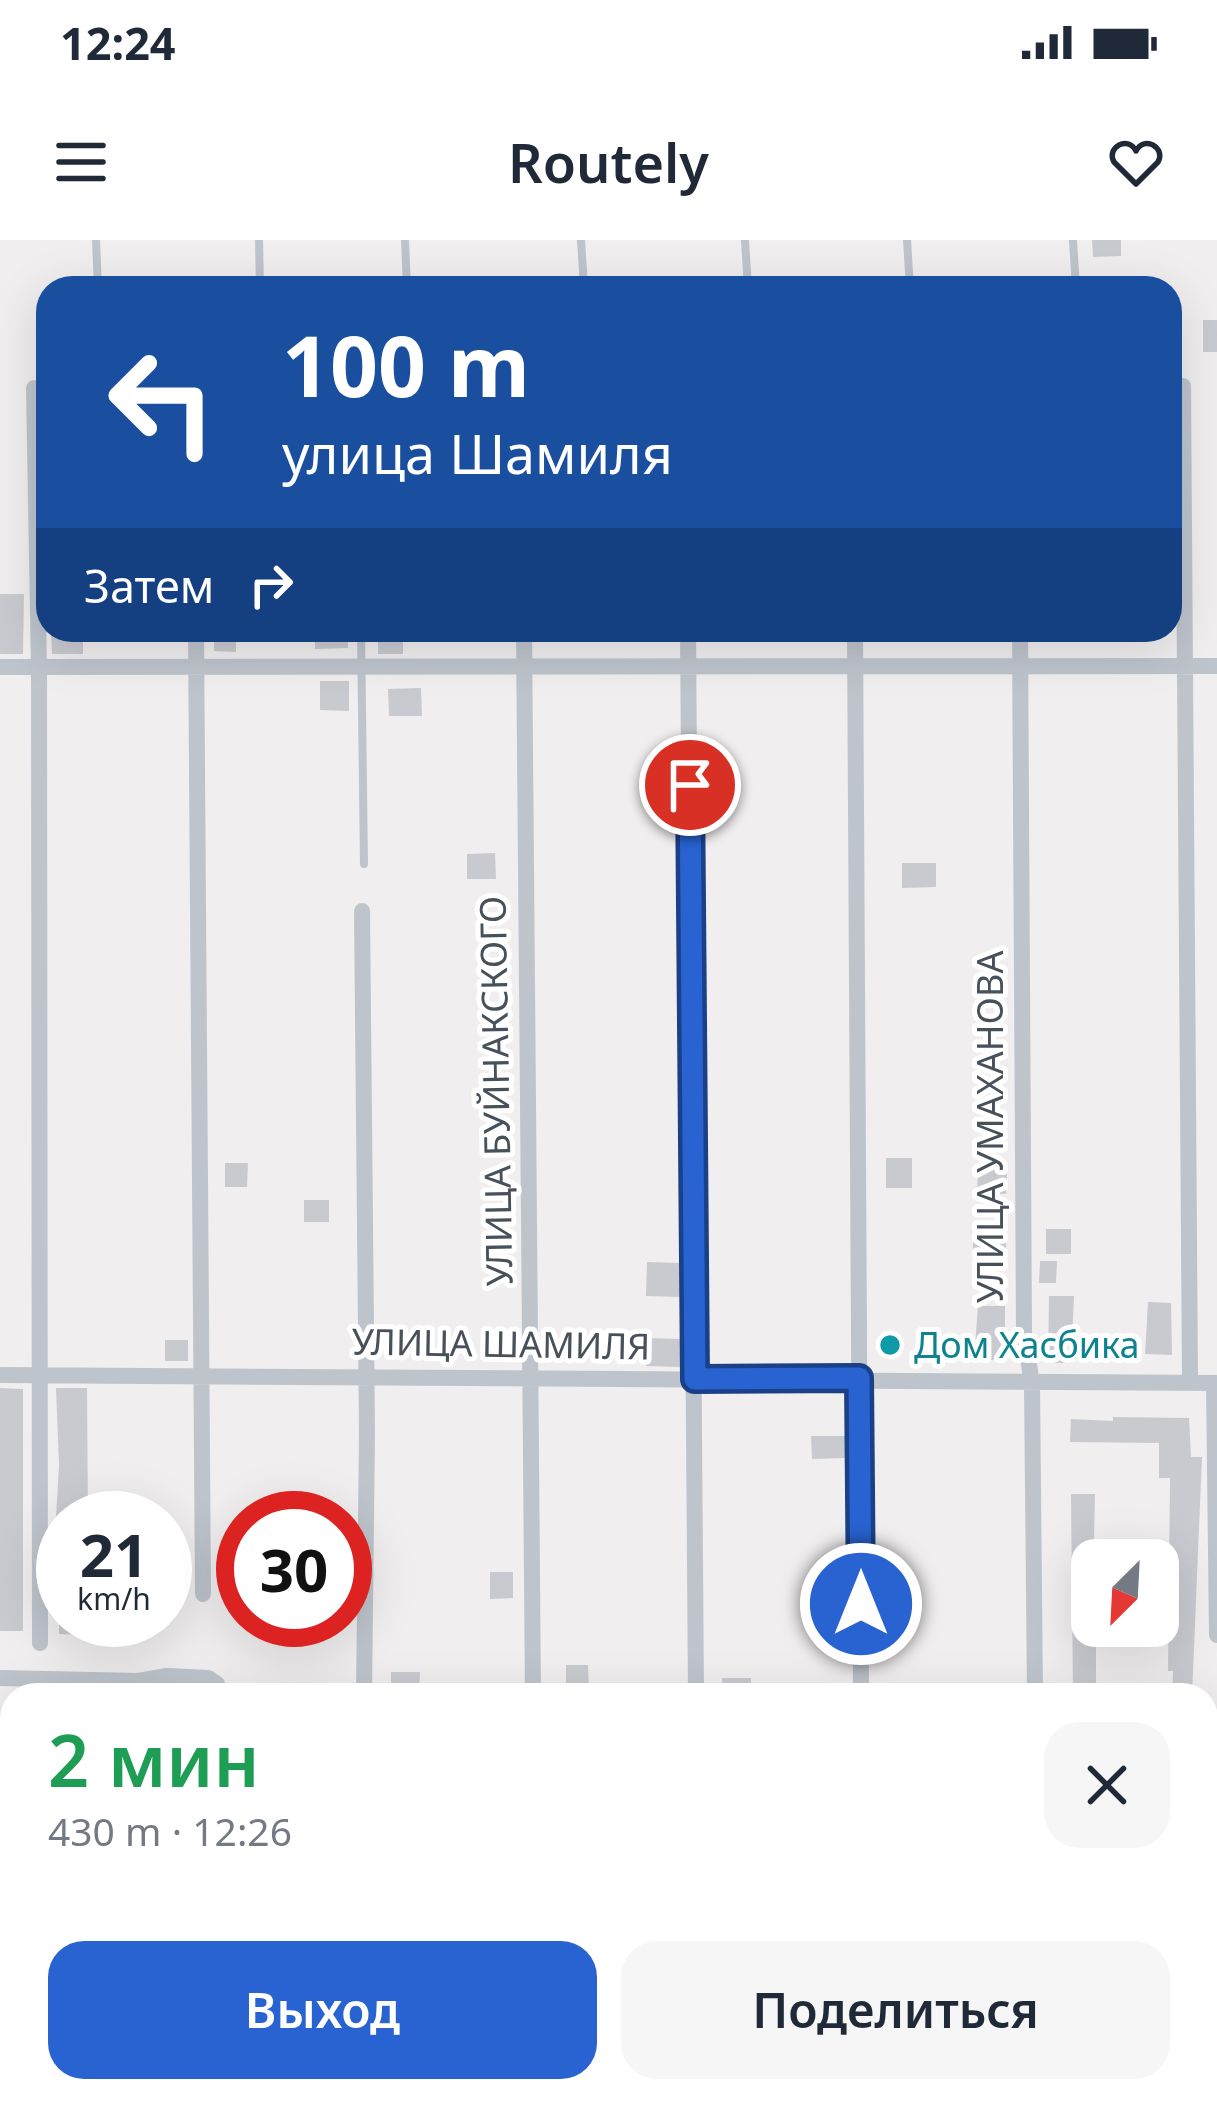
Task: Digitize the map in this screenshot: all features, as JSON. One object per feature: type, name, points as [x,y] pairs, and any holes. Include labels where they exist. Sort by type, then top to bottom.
[{"type":"street","points":[[1183,386],[1190,1382]]},
{"type":"street","points":[[34,388],[36,500]]},
{"type":"street","points":[[39,642],[39,1491]]},
{"type":"street","points":[[196,642],[203,1594]]},
{"type":"street","name":"УЛИЦА БУЙНАКСКОГО","points":[[524,642],[533,1683]]},
{"type":"street","points":[[688,642],[696,1683]]},
{"type":"street","points":[[855,642],[861,1683]]},
{"type":"street","name":"УЛИЦА УМАХАНОВА","points":[[1020,642],[1024,1332],[1032,1384],[1035,1683]]},
{"type":"street","points":[[0,668],[1217,666]]},
{"type":"street","points":[[362,910],[364,1683]]},
{"type":"street","name":"УЛИЦА ШАМИЛЯ","points":[[0,1376],[1216,1383]]},
{"type":"street","points":[[1216,1383],[1217,1635]]},
{"type":"street","points":[[0,1678],[138,1681],[167,1676],[208,1678],[212,1683]]},
{"type":"lane","points":[[96,240],[98,276]]},
{"type":"lane","points":[[259,240],[260,276]]},
{"type":"lane","points":[[405,240],[406,276]]},
{"type":"lane","points":[[581,240],[583,276]]},
{"type":"lane","points":[[746,240],[748,276]]},
{"type":"lane","points":[[907,240],[909,276]]},
{"type":"lane","points":[[1073,240],[1075,276]]},
{"type":"lane","points":[[361,642],[364,864]]},
{"type":"building","points":[[1092,240],[1121,240],[1121,256],[1093,257]]},
{"type":"building","points":[[1203,320],[1217,320],[1217,352],[1203,352]]},
{"type":"building","points":[[0,594],[24,594],[23,654],[0,654]]},
{"type":"building","points":[[51,642],[83,642],[83,654],[52,654]]},
{"type":"building","points":[[214,642],[236,642],[236,652],[214,651]]},
{"type":"building","points":[[315,642],[348,642],[348,648],[315,649]]},
{"type":"building","points":[[378,642],[403,642],[403,654],[378,654]]},
{"type":"building","points":[[320,681],[349,681],[349,711],[320,710]]},
{"type":"building","points":[[421,688],[422,716],[389,716],[388,689]]},
{"type":"building","points":[[495,853],[496,879],[467,879],[467,854]]},
{"type":"building","points":[[902,863],[936,863],[936,887],[902,888]]},
{"type":"building","points":[[886,1158],[912,1158],[912,1188],[886,1188]]},
{"type":"building","points":[[225,1163],[248,1163],[247,1187],[225,1187]]},
{"type":"building","points":[[978,1168],[1007,1169],[1006,1194],[977,1193]]},
{"type":"building","points":[[304,1200],[329,1200],[329,1222],[304,1222]]},
{"type":"building","points":[[1006,1227],[1006,1253],[973,1254],[973,1228]]},
{"type":"building","points":[[1046,1229],[1071,1229],[1071,1254],[1046,1254]]},
{"type":"building","points":[[1040,1261],[1057,1261],[1056,1283],[1039,1283]]},
{"type":"building","points":[[647,1262],[680,1263],[680,1297],[646,1296]]},
{"type":"building","points":[[1049,1296],[1074,1296],[1071,1363],[1048,1363]]},
{"type":"building","points":[[1148,1302],[1171,1303],[1172,1355],[1145,1354]]},
{"type":"building","points":[[978,1306],[1005,1306],[1005,1360],[974,1360]]},
{"type":"building","points":[[646,1338],[681,1339],[681,1367],[646,1366]]},
{"type":"building","points":[[165,1340],[188,1340],[188,1361],[165,1361]]},
{"type":"building","points":[[0,1388],[23,1389],[23,1631],[0,1631]]},
{"type":"building","points":[[56,1388],[87,1388],[88,1491],[58,1491]]},
{"type":"building","points":[[1189,1418],[1191,1457],[1202,1457],[1193,1683],[1172,1683],[1173,1671],[1168,1671],[1168,1647],[1179,1647],[1179,1539],[1169,1539],[1170,1478],[1159,1478],[1159,1443],[1070,1442],[1071,1419]]},
{"type":"building","points":[[811,1436],[847,1436],[847,1458],[812,1459]]},
{"type":"building","points":[[1071,1494],[1095,1494],[1094,1539],[1071,1539]]},
{"type":"building","points":[[490,1572],[513,1572],[513,1598],[490,1599]]},
{"type":"building","points":[[1073,1647],[1096,1647],[1096,1683],[1073,1683]]},
{"type":"building","points":[[566,1665],[588,1665],[589,1683],[566,1683]]},
{"type":"building","points":[[391,1672],[420,1672],[420,1683],[391,1683]]},
{"type":"building","points":[[722,1678],[751,1678],[751,1683],[722,1683]]},
{"type":"place","name":"Дом Хасбика","points":[[890,1345]]},
{"type":"route","points":[[690,785],[695,1379],[859,1378],[861,1604]]}]
